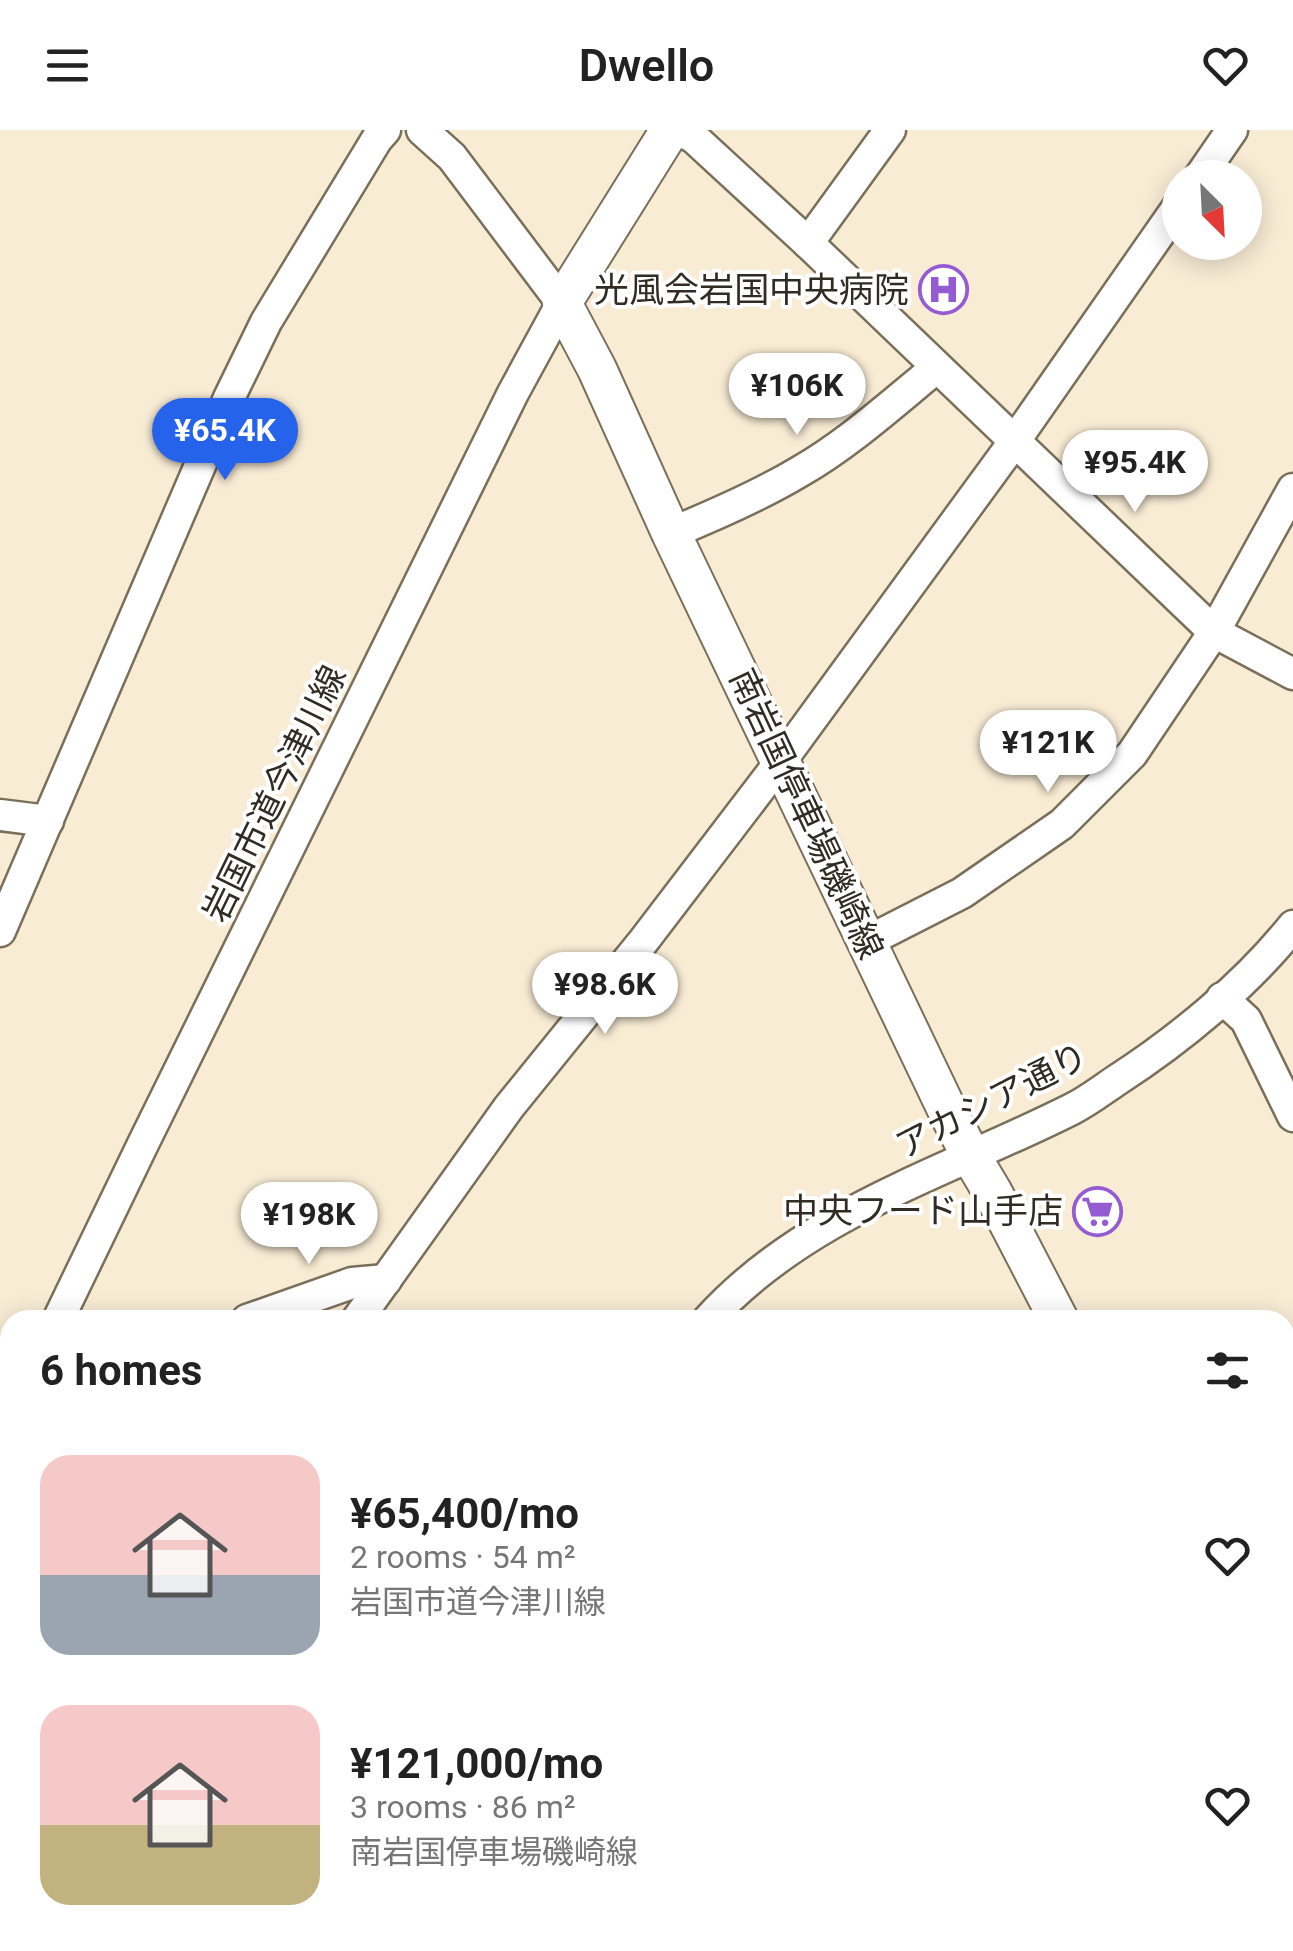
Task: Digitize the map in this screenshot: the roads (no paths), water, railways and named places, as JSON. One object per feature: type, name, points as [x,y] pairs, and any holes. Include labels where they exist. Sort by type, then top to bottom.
[{"type":"main road","points":[[562,304],[670,130]]},
{"type":"main road","name":"南岩国停車場磯崎線","points":[[562,304],[597,369],[866,942],[971,1156],[1054,1310]]},
{"type":"street","points":[[0,932],[236,383],[266,322],[385,130]]},
{"type":"street","points":[[422,130],[452,158],[562,304]]},
{"type":"street","points":[[680,130],[694,138],[808,243],[1214,632],[1293,674]]},
{"type":"street","points":[[808,243],[890,130]]},
{"type":"street","points":[[1211,160],[1232,130]]},
{"type":"street","points":[[364,1310],[510,1107],[642,944],[781,761],[1014,442],[1162,230]]},
{"type":"street","name":"岩国市道今津川線","points":[[63,1310],[513,393],[562,304]]},
{"type":"street","points":[[671,532],[800,472],[936,368]]},
{"type":"street","points":[[866,942],[962,893],[1062,824],[1132,754],[1214,632],[1293,489]]},
{"type":"street","points":[[0,814],[48,821]]},
{"type":"street","name":"アカシア通り","points":[[719,1310],[766,1265],[846,1213],[1076,1107],[1160,1052],[1222,998],[1293,926]]},
{"type":"street","points":[[1222,998],[1246,1020],[1293,1116]]},
{"type":"street","points":[[275,1310],[352,1283],[386,1280]]},
{"type":"place","name":"光風会岩国中央病院","points":[[944,290]]},
{"type":"place","name":"中央フード山手店","points":[[1098,1211]]}]
